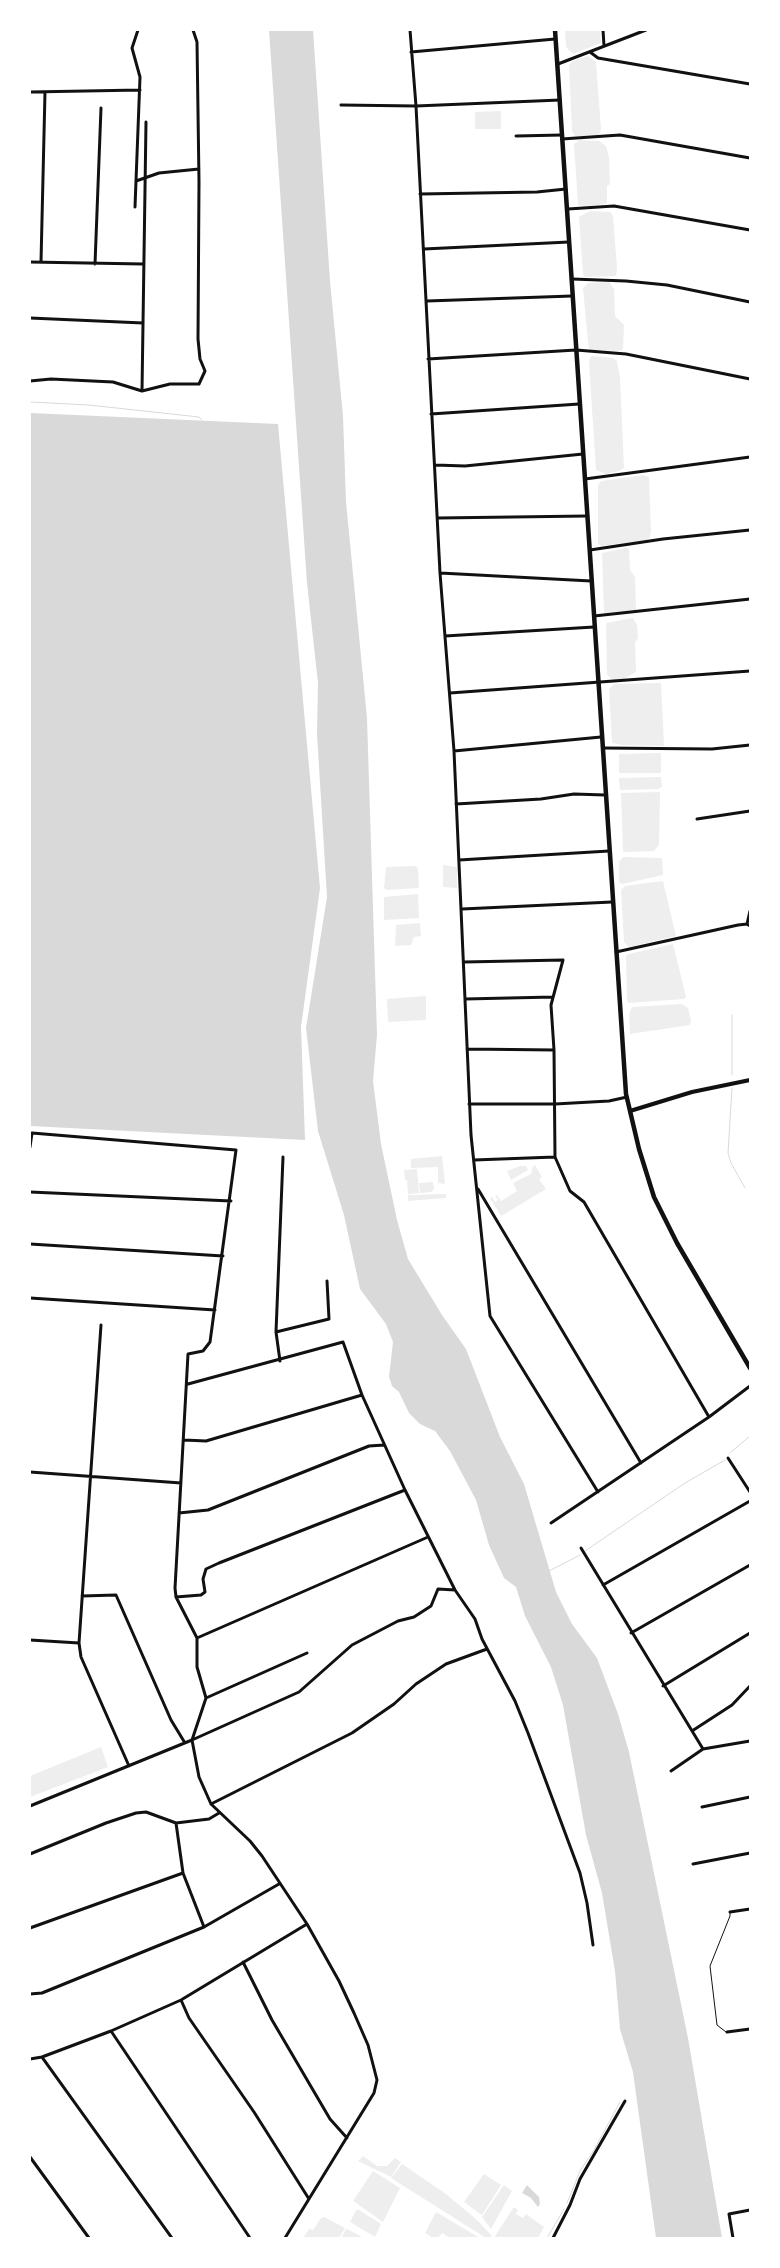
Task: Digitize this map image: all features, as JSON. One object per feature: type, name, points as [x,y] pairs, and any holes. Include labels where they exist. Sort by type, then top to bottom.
[{"type":"main road","points":[[555,30],[567,189],[572,296],[612,902],[627,1097],[654,1197],[677,1243],[750,1368]]},
{"type":"street","points":[[135,208],[140,77],[132,48],[138,30]]},
{"type":"street","points":[[30,381],[51,379],[113,382],[142,390],[170,384],[199,384],[204,371],[200,359],[198,338],[199,169],[196,42],[193,30]]},
{"type":"street","points":[[410,30],[424,249],[440,573],[454,751],[469,1104],[473,1160],[490,1316],[598,1492]]},
{"type":"street","points":[[603,30],[604,46]]},
{"type":"street","points":[[558,64],[646,30]]},
{"type":"street","points":[[411,52],[556,38]]},
{"type":"street","points":[[590,52],[598,58],[750,84]]},
{"type":"street","points":[[30,92],[140,90]]},
{"type":"street","points":[[41,262],[45,92]]},
{"type":"street","points":[[341,106],[416,106],[560,100]]},
{"type":"street","points":[[95,264],[102,108]]},
{"type":"street","points":[[142,390],[146,122]]},
{"type":"street","points":[[516,136],[620,135],[750,158]]},
{"type":"street","points":[[136,181],[158,173],[199,169]]},
{"type":"street","points":[[420,194],[537,192],[567,189]]},
{"type":"street","points":[[568,209],[614,206],[750,230]]},
{"type":"street","points":[[424,249],[570,242]]},
{"type":"street","points":[[30,262],[143,264]]},
{"type":"street","points":[[572,279],[667,285],[750,302]]},
{"type":"street","points":[[426,300],[572,296]]},
{"type":"street","points":[[30,318],[143,323]]},
{"type":"street","points":[[428,359],[576,350],[626,354],[750,379]]},
{"type":"street","points":[[431,414],[579,404]]},
{"type":"street","points":[[435,465],[465,466],[583,454]]},
{"type":"street","points":[[584,479],[750,457]]},
{"type":"street","points":[[438,518],[587,516]]},
{"type":"street","points":[[589,550],[663,539],[750,530]]},
{"type":"street","points":[[440,573],[591,581]]},
{"type":"street","points":[[593,616],[750,599]]},
{"type":"street","points":[[445,636],[594,627]]},
{"type":"street","points":[[450,693],[750,671]]},
{"type":"street","points":[[454,751],[601,737]]},
{"type":"street","points":[[602,748],[712,749],[750,745]]},
{"type":"street","points":[[456,804],[541,799],[574,794],[605,795]]},
{"type":"street","points":[[697,819],[750,811]]},
{"type":"street","points":[[459,860],[609,851]]},
{"type":"street","points":[[462,909],[612,902]]},
{"type":"street","points":[[616,952],[748,925],[750,912]]},
{"type":"street","points":[[464,962],[563,960],[551,1005],[554,1050],[555,1157],[570,1191],[584,1202],[709,1417]]},
{"type":"street","points":[[465,998],[553,997]]},
{"type":"street","points":[[467,1049],[554,1050]]},
{"type":"street","points":[[630,1111],[692,1092],[750,1080]]},
{"type":"street","points":[[469,1104],[555,1104],[609,1101],[627,1097]]},
{"type":"street","points":[[30,1148],[32,1133],[236,1150],[231,1202],[210,1342],[203,1351],[188,1354],[175,1588],[176,1597],[197,1638],[197,1667],[206,1698],[192,1740],[199,1777],[211,1804],[250,1841],[262,1856],[307,1924],[339,1981],[368,2045],[377,2080],[374,2093],[285,2238]]},
{"type":"street","points":[[280,1361],[276,1332],[284,1156]]},
{"type":"street","points":[[473,1160],[555,1157]]},
{"type":"street","points":[[476,1186],[642,1463]]},
{"type":"street","points":[[30,1192],[231,1202]]},
{"type":"street","points":[[30,1244],[223,1256]]},
{"type":"street","points":[[276,1332],[329,1319],[326,1281]]},
{"type":"street","points":[[30,1298],[215,1310]]},
{"type":"street","points":[[101,1325],[79,1643],[81,1657],[129,1766]]},
{"type":"street","points":[[187,1384],[280,1361],[343,1342],[362,1395],[405,1490],[455,1590],[475,1618],[487,1649],[515,1701],[547,1780],[580,1873],[594,1945]]},
{"type":"street","points":[[551,1523],[709,1417],[750,1386]]},
{"type":"street","points":[[184,1440],[206,1440],[362,1395]]},
{"type":"street","points":[[179,1513],[208,1510],[369,1446],[384,1445]]},
{"type":"street","points":[[728,1458],[750,1492]]},
{"type":"street","points":[[30,1472],[181,1483]]},
{"type":"street","points":[[176,1597],[201,1595],[205,1592],[203,1579],[206,1569],[219,1562],[405,1490]]},
{"type":"street","points":[[603,1585],[750,1501]]},
{"type":"street","points":[[197,1638],[428,1537]]},
{"type":"street","points":[[581,1548],[663,1686],[703,1749]]},
{"type":"street","points":[[632,1634],[750,1565]]},
{"type":"street","points":[[30,1806],[185,1743],[300,1692],[352,1645],[398,1621],[414,1618],[431,1606],[438,1589],[455,1590]]},
{"type":"street","points":[[82,1596],[116,1595],[170,1720],[185,1743]]},
{"type":"street","points":[[663,1686],[750,1633]]},
{"type":"street","points":[[30,1640],[79,1643]]},
{"type":"street","points":[[211,1804],[352,1733],[394,1704],[416,1684],[446,1664],[487,1649]]},
{"type":"street","points":[[206,1698],[307,1653]]},
{"type":"street","points":[[692,1731],[732,1705],[750,1686]]},
{"type":"street","points":[[672,1771],[703,1749],[750,1741]]},
{"type":"street","points":[[702,1807],[750,1797]]},
{"type":"street","points":[[30,1854],[136,1813],[146,1812],[176,1823],[209,1819],[219,1813]]},
{"type":"street","points":[[176,1823],[183,1873],[204,1927]]},
{"type":"street","points":[[693,1864],[750,1853]]},
{"type":"street","points":[[30,1928],[183,1873]]},
{"type":"street","points":[[30,1994],[42,1993],[204,1927],[279,1884]]},
{"type":"street","points":[[730,1912],[750,1909]]},
{"type":"street","points":[[30,2059],[42,2057],[111,2031],[181,2000],[307,1924]]},
{"type":"street","points":[[243,1962],[272,2020],[330,2120],[347,2138]]},
{"type":"street","points":[[181,2000],[189,2018],[254,2112],[309,2199]]},
{"type":"street","points":[[727,2032],[750,2030]]},
{"type":"street","points":[[111,2031],[250,2238]]},
{"type":"street","points":[[42,2057],[172,2238]]},
{"type":"street","points":[[553,2238],[570,2205],[580,2179],[624,2101]]},
{"type":"street","points":[[30,2157],[88,2238]]},
{"type":"street","points":[[733,2238],[729,2214],[750,2210]]},
{"type":"lane","points":[[727,2032],[717,2025],[710,1966],[730,1912]]},
{"type":"shaded area","points":[[269,30],[313,30],[330,281],[343,416],[346,502],[367,718],[377,1035],[373,1081],[381,1144],[397,1220],[408,1259],[442,1315],[466,1349],[500,1437],[524,1484],[556,1592],[572,1624],[597,1658],[618,1714],[629,1752],[688,2038],[722,2238],[656,2238],[633,2072],[620,2029],[615,1971],[602,1893],[586,1835],[563,1705],[551,1667],[525,1616],[516,1587],[504,1578],[489,1545],[476,1500],[450,1451],[435,1431],[420,1424],[409,1413],[399,1392],[392,1386],[389,1377],[393,1342],[386,1324],[360,1289],[344,1215],[318,1131],[306,1028],[327,897],[317,734],[318,683],[307,583]]},
{"type":"shaded area","points":[[565,30],[600,30],[601,43],[573,54],[566,47]]},
{"type":"shaded area","points":[[588,56],[596,62],[601,129],[599,136],[575,136],[572,131],[569,65],[573,61]]},
{"type":"shaded area","points":[[501,111],[501,129],[475,129],[475,112]]},
{"type":"shaded area","points":[[579,140],[599,141],[606,146],[609,157],[610,184],[607,186],[607,204],[578,205],[574,144]]},
{"type":"shaded area","points":[[590,211],[610,212],[613,216],[616,276],[585,277],[583,274],[579,217]]},
{"type":"shaded area","points":[[609,282],[614,289],[615,316],[624,325],[623,349],[620,351],[592,350],[589,349],[583,288],[588,283]]},
{"type":"shaded area","points":[[592,356],[613,358],[617,361],[620,378],[624,468],[606,474],[596,470],[589,363]]},
{"type":"shaded area","points":[[30,413],[278,424],[320,888],[301,1027],[305,1140],[30,1126]]},
{"type":"shaded area","points":[[643,475],[649,477],[650,537],[647,540],[601,546],[598,544],[598,485],[601,481]]},
{"type":"shaded area","points":[[629,549],[630,570],[635,577],[636,610],[604,613],[602,553]]},
{"type":"shaded area","points":[[633,618],[637,625],[638,638],[635,642],[636,672],[624,679],[612,680],[607,674],[606,623]]},
{"type":"shaded area","points":[[661,683],[664,746],[612,743],[609,689],[614,684]]},
{"type":"shaded area","points":[[661,753],[661,773],[619,773],[619,754]]},
{"type":"shaded area","points":[[661,777],[662,787],[658,789],[620,790],[619,778]]},
{"type":"shaded area","points":[[660,792],[659,845],[654,851],[623,852],[621,793]]},
{"type":"shaded area","points":[[623,857],[662,858],[663,875],[622,884],[619,882],[619,862]]},
{"type":"shaded area","points":[[443,865],[457,867],[457,888],[443,887]]},
{"type":"shaded area","points":[[416,866],[418,869],[419,888],[387,890],[384,888],[386,867]]},
{"type":"shaded area","points":[[663,881],[676,936],[629,947],[624,942],[621,890],[625,886]]},
{"type":"shaded area","points":[[418,894],[419,918],[384,920],[384,897]]},
{"type":"shaded area","points":[[420,923],[421,936],[414,937],[411,945],[395,946],[396,925]]},
{"type":"shaded area","points":[[673,944],[686,997],[684,999],[629,1003],[627,1001],[626,956]]},
{"type":"shaded area","points":[[426,996],[426,1020],[388,1022],[387,999]]},
{"type":"shaded area","points":[[682,1004],[688,1008],[690,1025],[630,1034],[629,1014],[632,1007]]},
{"type":"shaded area","points":[[442,1156],[445,1184],[438,1183],[438,1167],[411,1168],[411,1159]]},
{"type":"shaded area","points":[[535,1165],[542,1177],[539,1179],[546,1189],[501,1216],[490,1198],[492,1197],[495,1202],[498,1200],[495,1196],[497,1195],[501,1201],[517,1191],[513,1183],[531,1174]]},
{"type":"shaded area","points":[[520,1166],[526,1166],[528,1170],[511,1180],[507,1171]]},
{"type":"shaded area","points":[[417,1169],[419,1193],[408,1194],[404,1170]]},
{"type":"shaded area","points":[[433,1182],[434,1189],[431,1192],[420,1193],[419,1183]]},
{"type":"shaded area","points":[[446,1194],[446,1198],[408,1201],[408,1195]]},
{"type":"shaded area","points":[[101,1747],[108,1767],[30,1797],[30,1776]]},
{"type":"shaded area","points":[[363,2156],[377,2166],[387,2166],[395,2158],[401,2162],[391,2177],[358,2161]]},
{"type":"shaded area","points":[[402,2164],[446,2194],[477,2220],[492,2236],[491,2238],[486,2238],[391,2178]]},
{"type":"shaded area","points":[[373,2171],[400,2188],[383,2222],[353,2201]]},
{"type":"shaded area","points":[[484,2174],[501,2185],[482,2215],[464,2202]]},
{"type":"shaded area","points":[[504,2185],[512,2191],[491,2229],[482,2217]]},
{"type":"shaded area","points":[[527,2185],[539,2197],[540,2204],[538,2207],[531,2198],[522,2193]]},
{"type":"shaded area","points":[[514,2207],[518,2210],[516,2214],[523,2218],[526,2214],[544,2227],[538,2238],[497,2238],[495,2236]]},
{"type":"shaded area","points":[[356,2210],[381,2224],[375,2237],[350,2222]]},
{"type":"shaded area","points":[[436,2212],[480,2238],[450,2238],[442,2233],[438,2238],[433,2238],[425,2233]]},
{"type":"shaded area","points":[[324,2217],[345,2228],[339,2238],[303,2238],[309,2229],[313,2230],[321,2218]]},
{"type":"shaded area","points":[[346,2229],[349,2230],[364,2238],[341,2238]]},
{"type":"waterway","points":[[30,402],[89,405],[199,417],[202,420]]},
{"type":"waterway","points":[[732,1015],[732,1075]]},
{"type":"waterway","points":[[732,1088],[728,1153],[731,1163],[745,1188]]},
{"type":"waterway","points":[[730,1453],[750,1436]]},
{"type":"waterway","points":[[585,1551],[685,1483],[725,1460]]},
{"type":"waterway","points":[[549,1571],[580,1555]]},
{"type":"waterway","points":[[567,2203],[580,2171],[594,2150],[620,2102]]},
{"type":"waterway","points":[[547,2238],[564,2209]]}]
